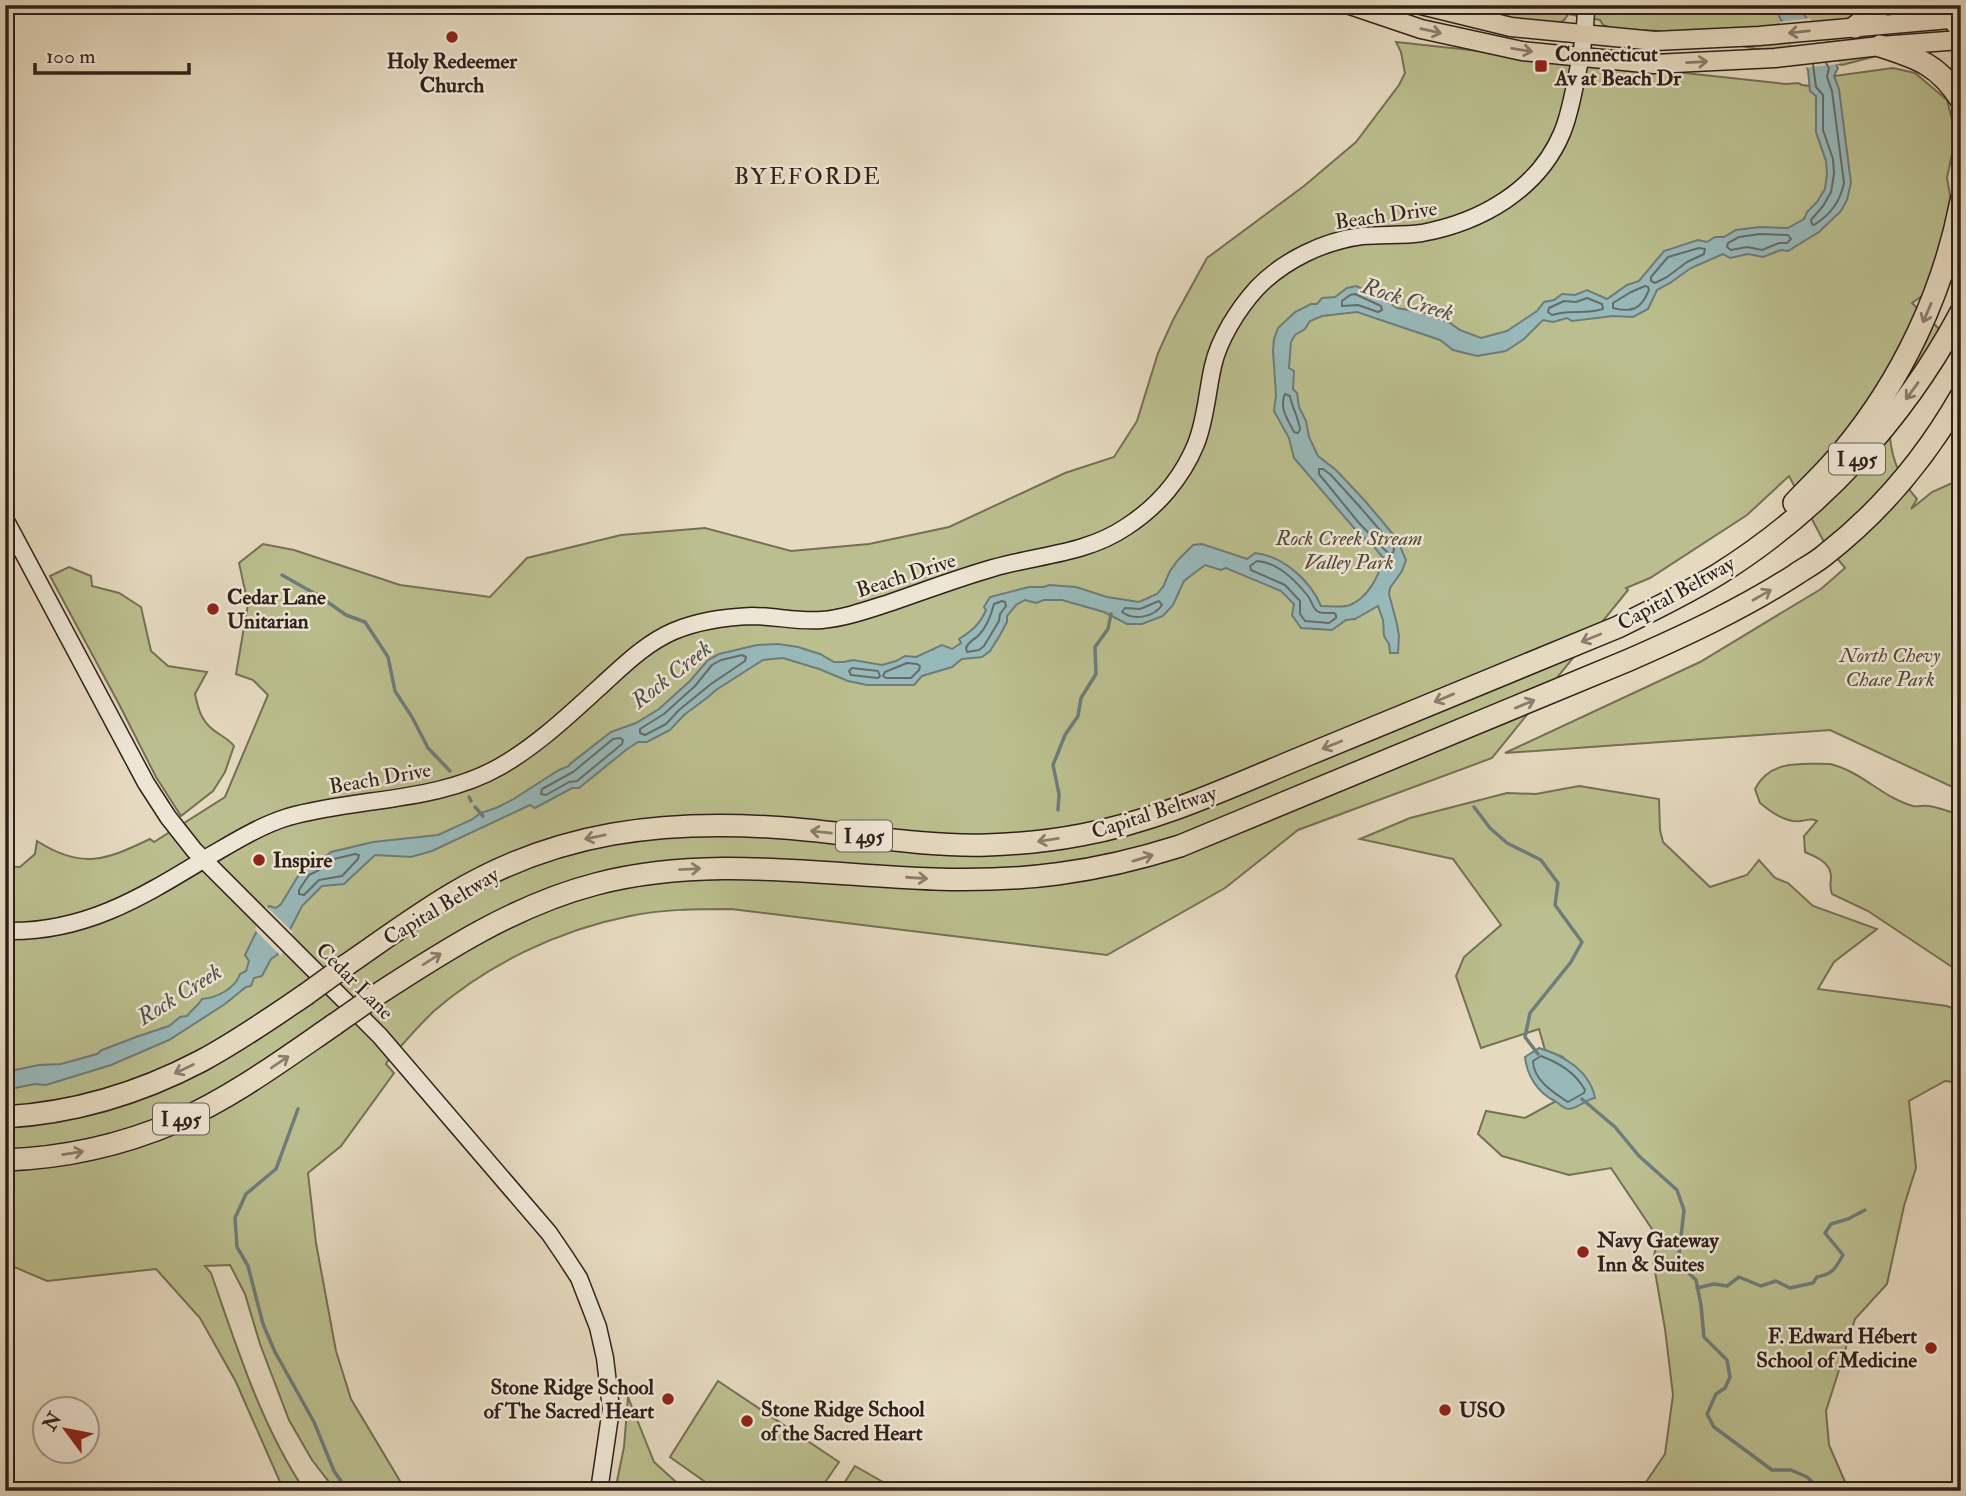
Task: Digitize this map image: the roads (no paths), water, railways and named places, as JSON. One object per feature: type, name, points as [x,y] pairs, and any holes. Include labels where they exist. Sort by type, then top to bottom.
[{"type":"highway","points":[[1847,28],[1883,5]]},
{"type":"highway","points":[[1880,46],[1930,65],[1951,84],[1961,100]]},
{"type":"highway","points":[[1718,574],[1791,506],[1841,452],[1886,390],[1924,320],[1939,284],[1961,201]]},
{"type":"highway","name":"Capital Beltway","points":[[5,1116],[73,1108],[113,1097],[157,1082],[201,1061],[305,995],[453,893],[497,870],[536,854],[582,840],[629,830],[731,825],[936,843],[1030,843],[1084,835],[1130,824],[1231,786],[1618,626],[1668,603],[1718,574],[1798,515],[1854,462],[1888,424],[1917,384],[1961,312]]},
{"type":"highway","name":"Capital Beltway","points":[[5,1160],[79,1152],[125,1141],[177,1121],[273,1067],[434,957],[482,930],[552,898],[595,884],[678,870],[727,868],[933,879],[1034,878],[1146,857],[1237,824],[1616,666],[1688,634],[1780,585],[1824,556],[1867,520],[1924,452],[1961,397]]},
{"type":"highway","points":[[1867,520],[1902,498],[1935,460],[1961,423]]},
{"type":"main road","points":[[1350,5],[1422,29],[1522,51],[1654,64],[1775,58],[1961,40]]},
{"type":"main road","points":[[1420,5],[1511,27],[1655,41],[1759,36],[1954,18]]},
{"type":"street","name":"Beach Drive","points":[[5,931],[51,929],[96,917],[132,901],[249,832],[286,818],[335,806],[433,791],[460,784],[497,769],[539,741],[642,648],[671,632],[705,621],[752,616],[815,621],[847,617],[997,567],[1083,548],[1108,538],[1130,525],[1163,496],[1176,480],[1195,444],[1205,410],[1214,359],[1226,332],[1244,304],[1275,272],[1303,254],[1325,245],[1360,236],[1418,234],[1457,225],[1494,210],[1524,186],[1550,155],[1561,137],[1568,117],[1584,35],[1586,5]]},
{"type":"street","name":"Cedar Lane","points":[[5,519],[146,783],[168,817],[203,860],[371,1026],[549,1233],[579,1278],[598,1327],[605,1357],[611,1409],[599,1491]]},
{"type":"water","name":"Rock Creek","points":[[1773,5],[1798,5],[1838,68],[1834,76],[1839,89],[1851,183],[1841,211],[1819,232],[1788,251],[1781,250],[1763,257],[1748,254],[1730,258],[1723,254],[1691,268],[1657,290],[1648,309],[1633,317],[1613,316],[1572,321],[1567,318],[1553,322],[1543,320],[1524,339],[1506,351],[1477,356],[1453,350],[1440,340],[1357,312],[1322,316],[1310,321],[1305,329],[1295,335],[1291,342],[1289,368],[1294,371],[1293,389],[1297,393],[1309,437],[1318,456],[1336,470],[1366,502],[1397,539],[1406,560],[1389,594],[1399,636],[1398,653],[1390,653],[1378,606],[1355,619],[1346,620],[1332,630],[1301,628],[1292,615],[1294,604],[1281,591],[1226,568],[1221,570],[1205,565],[1184,581],[1173,605],[1163,616],[1142,624],[1127,624],[1104,612],[1062,600],[1036,603],[1025,600],[1016,605],[1007,616],[1007,622],[990,651],[982,657],[962,659],[952,667],[922,676],[914,685],[867,685],[783,658],[763,660],[716,690],[684,715],[670,730],[647,742],[638,742],[626,750],[579,788],[572,788],[535,808],[530,805],[432,851],[411,857],[375,855],[344,884],[322,886],[302,906],[277,955],[271,959],[262,976],[254,978],[251,986],[169,1040],[111,1065],[46,1085],[35,1084],[5,1090],[5,1072],[39,1065],[61,1064],[97,1054],[169,1026],[180,1017],[187,1016],[202,999],[219,995],[229,988],[240,974],[246,971],[249,961],[245,955],[269,906],[276,908],[281,904],[303,868],[316,865],[331,852],[373,842],[438,835],[512,800],[569,766],[611,732],[636,723],[659,709],[690,681],[708,660],[719,654],[757,645],[778,644],[820,654],[834,662],[853,660],[882,665],[905,656],[916,657],[942,645],[952,649],[961,643],[959,639],[978,623],[990,597],[1029,587],[1076,587],[1107,597],[1139,602],[1157,594],[1178,560],[1193,545],[1202,544],[1247,559],[1255,553],[1276,559],[1303,579],[1321,606],[1344,606],[1357,601],[1372,585],[1384,559],[1294,458],[1289,438],[1274,411],[1276,395],[1273,351],[1278,328],[1295,312],[1317,304],[1322,298],[1335,297],[1347,288],[1356,286],[1397,308],[1426,313],[1481,338],[1507,331],[1537,311],[1544,302],[1554,300],[1562,294],[1575,295],[1587,290],[1607,299],[1627,285],[1639,281],[1664,251],[1698,240],[1707,242],[1736,230],[1788,228],[1804,219],[1825,189],[1826,161],[1816,132],[1816,96],[1810,91],[1808,70]]},
{"type":"water","points":[[1539,1048],[1566,1060],[1581,1072],[1588,1080],[1595,1098],[1569,1109],[1543,1093],[1531,1077],[1525,1057]]},
{"type":"waterway","points":[[282,575],[346,615],[365,622],[388,657],[395,691],[428,748],[450,771]]},
{"type":"waterway","points":[[1058,810],[1059,794],[1053,765],[1065,735],[1078,716],[1081,698],[1096,674],[1095,647],[1108,629],[1111,614]]},
{"type":"waterway","points":[[469,797],[471,801]]},
{"type":"waterway","points":[[475,807],[483,816]]},
{"type":"waterway","points":[[1474,807],[1490,828],[1507,843],[1541,860],[1558,883],[1555,905],[1582,942],[1571,962],[1530,1013],[1525,1037],[1538,1054]]},
{"type":"waterway","points":[[1582,1099],[1615,1127],[1639,1156],[1677,1190],[1684,1210],[1678,1263],[1696,1280],[1704,1337],[1727,1360],[1730,1377],[1725,1388],[1716,1394],[1707,1414],[1714,1427],[1772,1470],[1791,1470],[1807,1477],[1822,1491]]},
{"type":"waterway","points":[[298,1109],[276,1169],[246,1194],[235,1218],[237,1247],[248,1266],[263,1324],[275,1352],[314,1422],[334,1471],[348,1491]]},
{"type":"waterway","points":[[1697,1288],[1714,1284],[1727,1286],[1739,1277],[1761,1286],[1776,1281],[1790,1288],[1813,1283],[1817,1277],[1833,1270],[1843,1255],[1825,1233],[1831,1224],[1865,1210]]},
{"type":"place","name":"Holy Redeemer Church","points":[[452,37]]},
{"type":"place","name":"Connecticut Av at Beach Dr","points":[[1541,66]]},
{"type":"place","name":"Cedar Lane Unitarian","points":[[213,609]]},
{"type":"place","name":"Inspire","points":[[259,860]]},
{"type":"place","name":"Navy Gateway Inn & Suites","points":[[1583,1252]]},
{"type":"place","name":"F. Edward Hébert School of Medicine","points":[[1931,1348]]},
{"type":"place","name":"Stone Ridge School of The Sacred Heart","points":[[668,1399]]},
{"type":"place","name":"USO","points":[[1445,1410]]},
{"type":"place","name":"Stone Ridge School of the Sacred Heart","points":[[747,1421]]},
{"type":"district","name":"BYEFORDE","points":[[808,176]]},
{"type":"park label","name":"Rock Creek Stream Valley Park","points":[[1349,550]]},
{"type":"park label","name":"North Chevy Chase Park","points":[[1890,667]]}]
